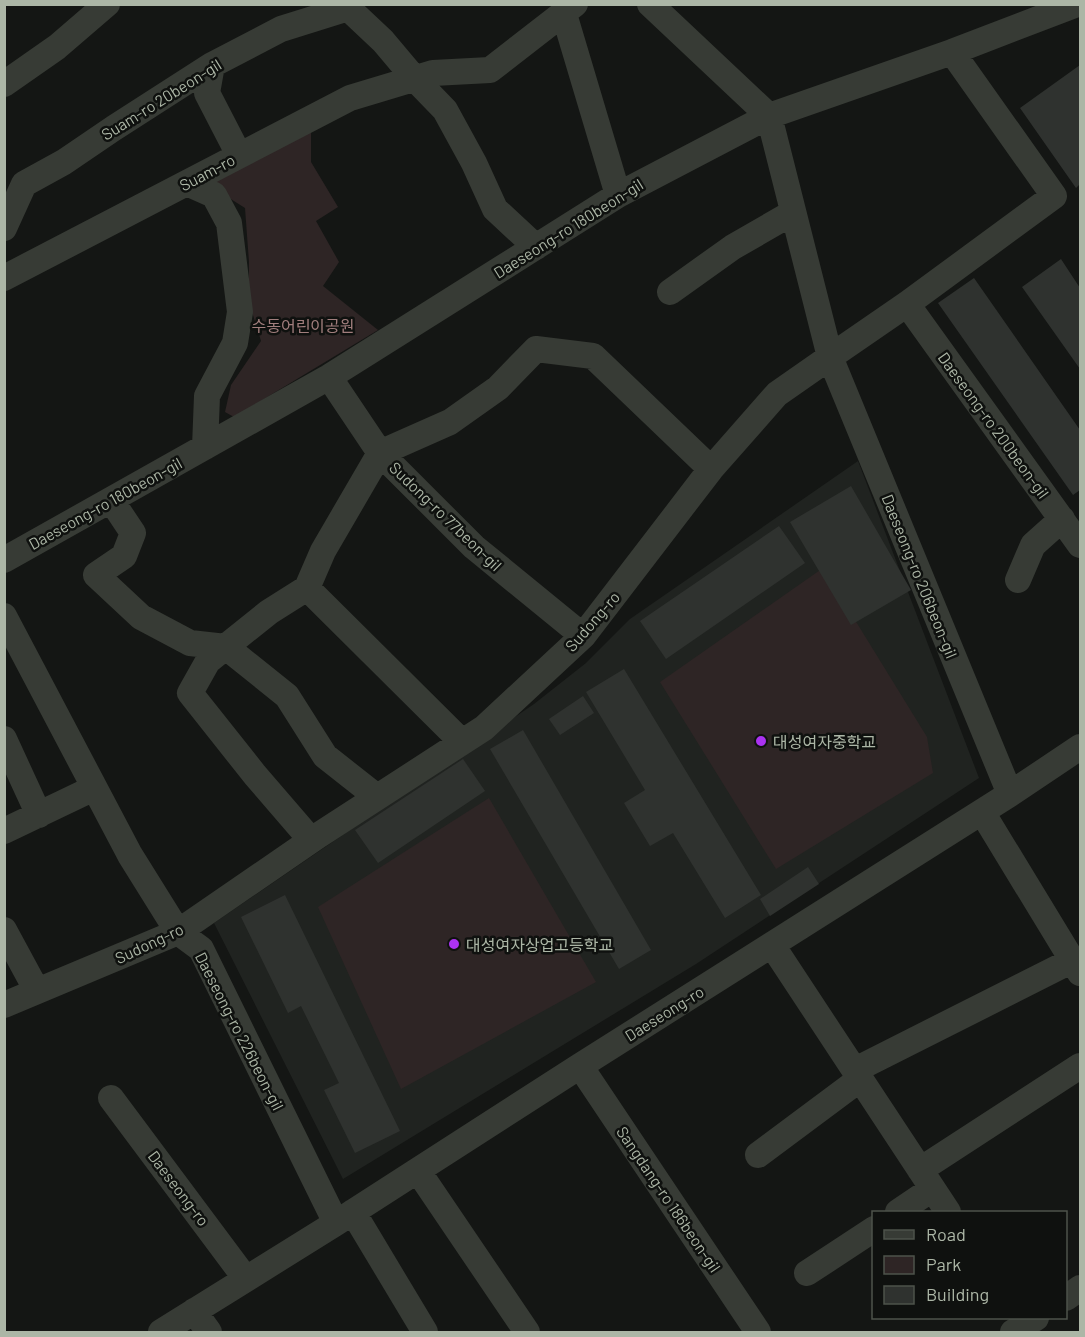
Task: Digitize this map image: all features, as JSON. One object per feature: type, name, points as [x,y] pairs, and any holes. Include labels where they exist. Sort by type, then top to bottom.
[{"type":"street","points":[[4,84],[57,47],[107,4]]},
{"type":"street","points":[[650,4],[769,116]]},
{"type":"street","name":"Daeseong-ro 180beon-gil","points":[[4,560],[329,377],[618,195],[769,116],[952,52],[1077,4]]},
{"type":"street","name":"Suam-ro 20beon-gil","points":[[4,228],[24,184],[64,162],[212,65],[281,29],[348,6],[383,41],[415,79]]},
{"type":"street","name":"Suam-ro","points":[[4,278],[350,98],[433,74],[490,70],[569,9],[618,195]]},
{"type":"street","points":[[830,357],[907,304],[1054,196],[952,52]]},
{"type":"street","points":[[212,65],[207,93],[239,155]]},
{"type":"street","points":[[415,79],[445,110],[474,163],[495,209],[536,247]]},
{"type":"street","name":"Daeseong-ro 206beon-gil","points":[[769,116],[830,357],[1010,794]]},
{"type":"street","points":[[187,183],[214,195],[229,223],[240,312],[235,344],[207,396],[205,447]]},
{"type":"street","points":[[670,292],[733,247],[792,213]]},
{"type":"street","name":"Daeseong-ro 200beon-gil","points":[[907,304],[1080,545]]},
{"type":"street","points":[[311,840],[255,775],[190,693],[208,661],[269,612],[307,588],[323,551],[380,453],[450,422],[498,388],[536,349],[593,356],[711,469]]},
{"type":"street","name":"Sudong-ro","points":[[4,1005],[178,932],[377,796],[484,728],[583,636],[711,469],[777,394],[830,357]]},
{"type":"street","name":"Sudong-ro 77beon-gil","points":[[329,377],[380,453],[474,547],[583,636]]},
{"type":"street","points":[[111,500],[133,533],[124,556],[96,574],[141,617],[190,643],[226,647],[287,696],[325,756],[377,796]]},
{"type":"street","points":[[1018,580],[1032,545],[1062,519]]},
{"type":"street","points":[[307,588],[462,742]]},
{"type":"street","name":"Daeseong-ro 226beon-gil","points":[[4,616],[130,855],[178,932],[201,949],[345,1218],[425,1332]]},
{"type":"street","points":[[4,740],[39,815]]},
{"type":"street","name":"Daeseong-ro","points":[[161,1332],[345,1218],[580,1066],[982,812],[1080,747]]},
{"type":"street","points":[[4,831],[94,788]]},
{"type":"street","points":[[758,1155],[858,1075],[952,1021],[1077,966],[982,812]]},
{"type":"street","points":[[4,930],[37,991]]},
{"type":"street","points":[[772,945],[947,1211]]},
{"type":"street","name":"Sangdang-ro 186beon-gil","points":[[580,1066],[758,1332]]},
{"type":"street","points":[[899,1211],[926,1180],[1006,1115],[1080,1066]]},
{"type":"street","name":"Daeseong-ro","points":[[111,1098],[246,1278]]},
{"type":"street","points":[[418,1171],[527,1332]]},
{"type":"street","points":[[807,1273],[872,1230]]},
{"type":"street","points":[[1067,1297],[1080,1288]]},
{"type":"street","points":[[194,1311],[209,1332]]},
{"type":"shaded area","points":[[858,461],[979,778],[696,964],[343,1179],[214,923],[534,704],[586,663],[630,619]]},
{"type":"green space","name":"수동어린이공원","points":[[311,129],[311,162],[338,207],[316,221],[339,262],[323,286],[378,330],[234,417],[225,412],[231,385],[261,341],[249,302],[245,208],[207,184]]},
{"type":"green space","points":[[823,568],[927,737],[933,773],[776,869],[660,682]]},
{"type":"green space","points":[[489,798],[596,982],[401,1089],[318,907]]},
{"type":"building","points":[[1080,65],[1080,184],[1076,188],[1020,108]]},
{"type":"building","points":[[1061,259],[1080,288],[1080,369],[1022,287]]},
{"type":"building","points":[[974,278],[1080,430],[1080,490],[1073,495],[938,303]]},
{"type":"building","points":[[851,486],[911,590],[851,625],[790,522]]},
{"type":"building","points":[[779,526],[805,563],[666,659],[640,621]]},
{"type":"building","points":[[624,669],[761,895],[725,918],[673,833],[650,846],[624,803],[645,790],[586,692]]},
{"type":"building","points":[[583,696],[594,713],[560,735],[549,719]]},
{"type":"building","points":[[523,730],[651,950],[619,969],[490,749]]},
{"type":"building","points":[[463,759],[485,791],[378,863],[355,830]]},
{"type":"building","points":[[808,867],[819,884],[770,916],[760,899]]},
{"type":"building","points":[[285,895],[400,1131],[355,1153],[324,1090],[339,1083],[301,1006],[288,1013],[241,917]]},
{"type":"place","name":"대성여자중학교","points":[[761,741]]},
{"type":"place","name":"대성여자상업고등학교","points":[[454,944]]}]
